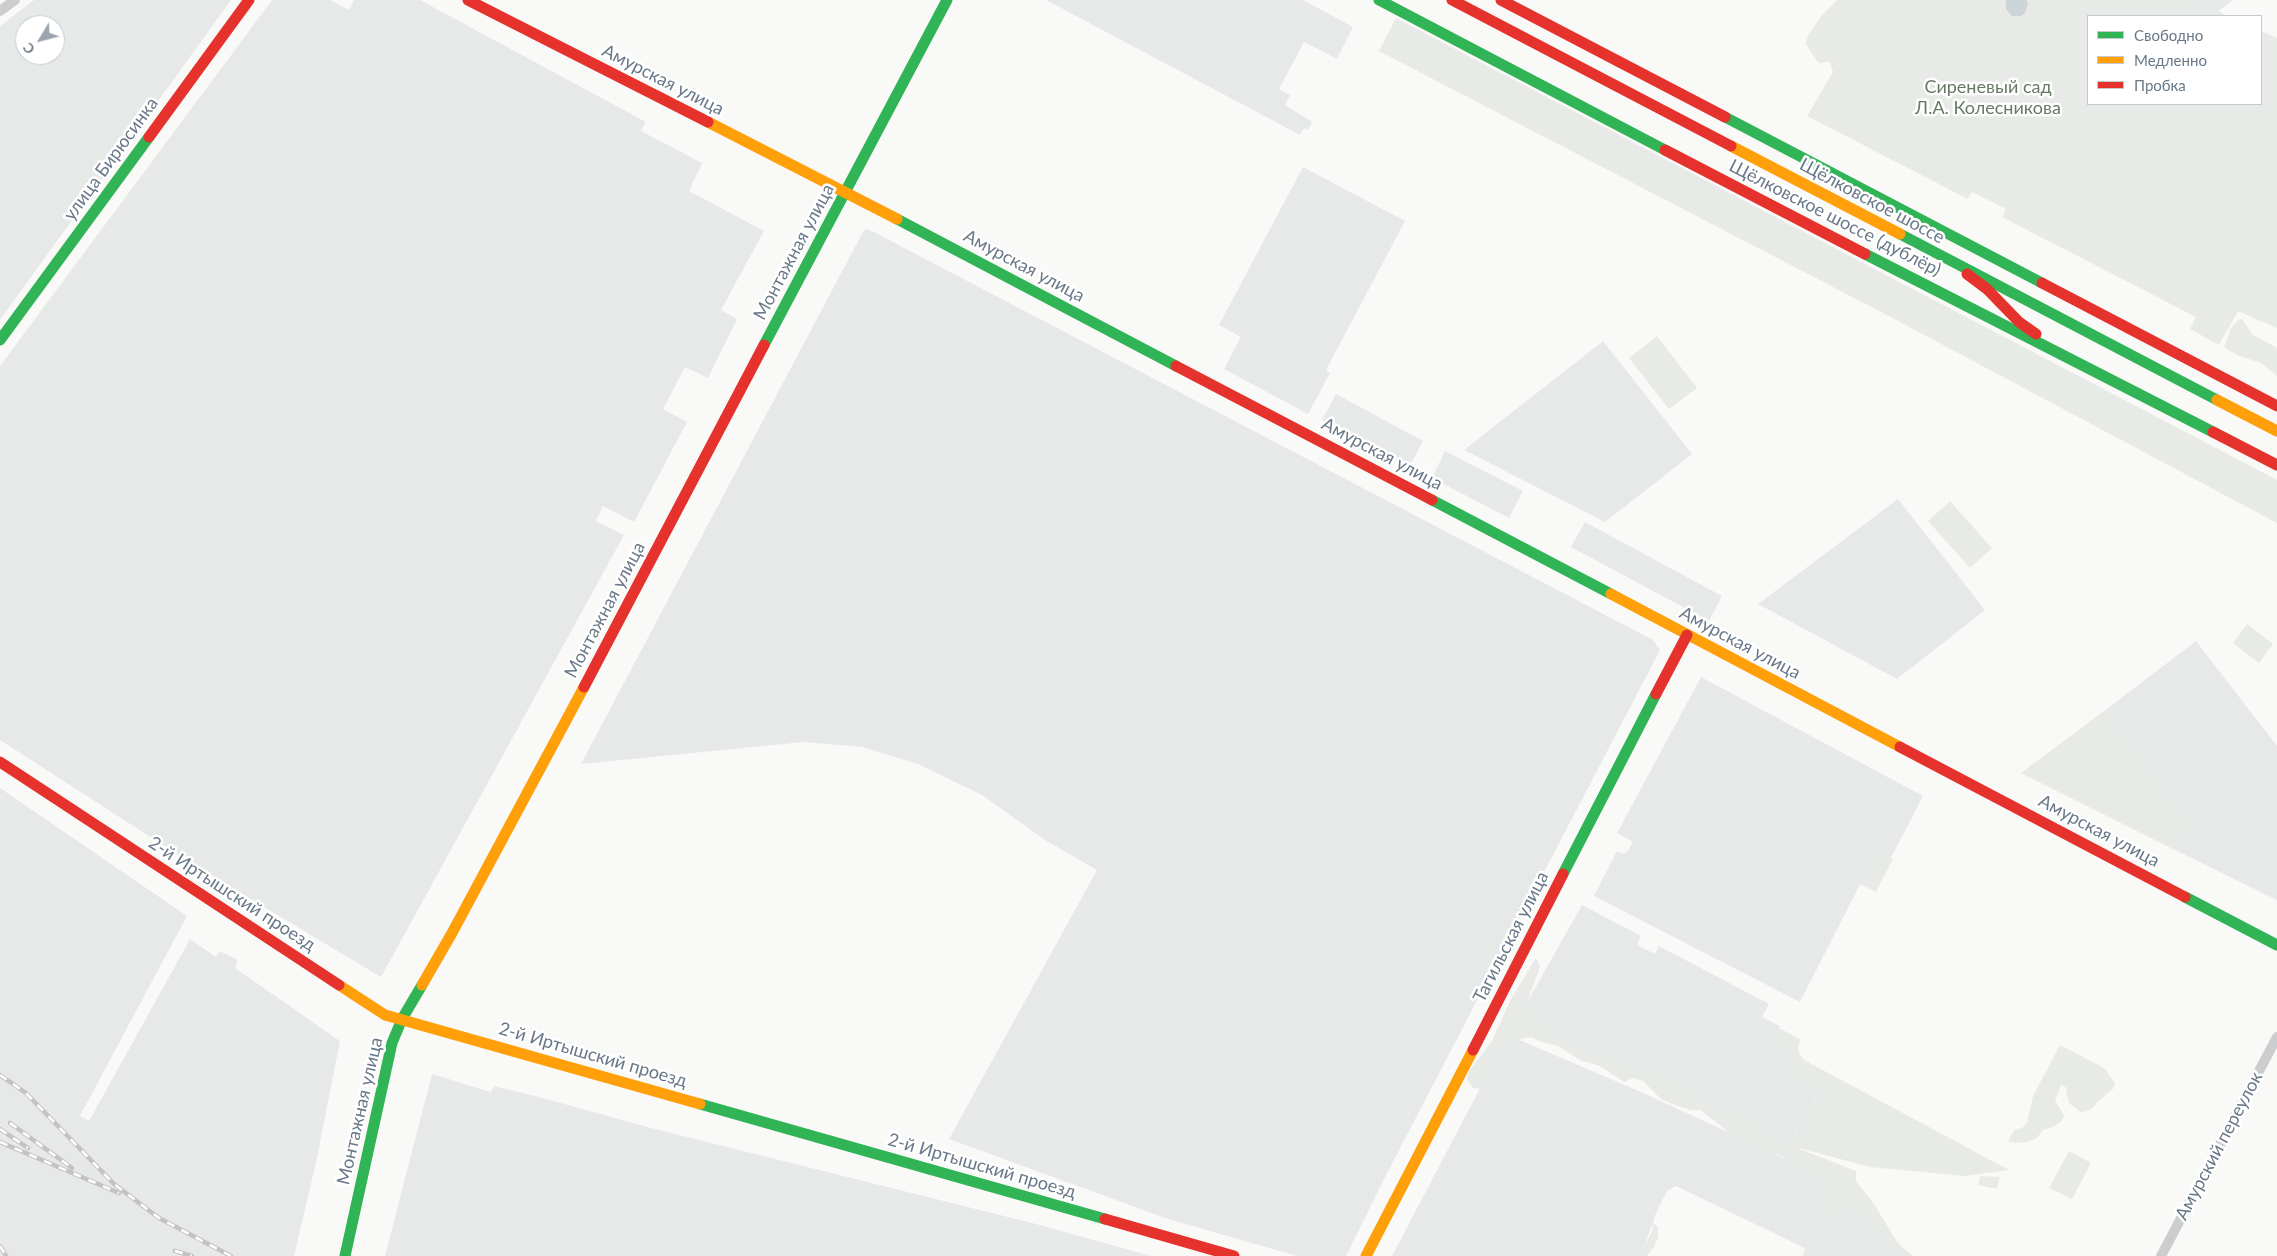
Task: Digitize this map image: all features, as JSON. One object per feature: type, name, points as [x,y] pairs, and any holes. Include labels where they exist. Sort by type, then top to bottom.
[{"type":"street","points":[[0,11],[15,0]]},
{"type":"street","name":"улица Бирюсинка","points":[[0,340],[249,0]]},
{"type":"street","name":"Амурская улица","points":[[468,0],[846,192],[2277,945]]},
{"type":"street","name":"Монтажная улица","points":[[345,1256],[392,1043],[402,1019],[452,933],[657,551],[721,425],[947,0]]},
{"type":"street","name":"Щёлковское шоссе (дублёр)","points":[[1379,0],[1998,323],[2058,351],[2277,465]]},
{"type":"street","name":"Щёлковское шоссе","points":[[1452,0],[2277,432]]},
{"type":"street","name":"Щёлковское шоссе","points":[[1501,0],[2277,406]]},
{"type":"street","points":[[1951,262],[1987,289],[2019,322],[2058,351]]},
{"type":"street","name":"Тагильская улица","points":[[1366,1256],[1687,635]]},
{"type":"street","name":"2-й Иртышский проезд","points":[[0,762],[385,1015],[1234,1256]]},
{"type":"street","name":"Амурский переулок","points":[[2161,1256],[2277,1037]]},
{"type":"shaded area","points":[[34,0],[231,0],[0,320],[0,26]]},
{"type":"shaded area","points":[[272,0],[330,0],[349,10],[354,0],[420,0],[646,122],[641,131],[702,163],[689,191],[764,231],[721,310],[737,319],[708,378],[685,367],[663,409],[687,422],[634,522],[603,506],[596,521],[624,535],[381,977],[189,862],[0,740],[0,366]]},
{"type":"shaded area","points":[[1046,0],[1303,0],[1353,27],[1337,59],[1304,42],[1279,89],[1290,95],[1285,105],[1312,122],[1308,130],[1304,128],[1300,135]]},
{"type":"shaded area","points":[[2006,0],[2026,0],[2028,4],[2025,13],[2021,16],[2012,16],[2006,9]]},
{"type":"shaded area","points":[[2199,0],[2233,0],[2217,12]]},
{"type":"shaded area","points":[[1303,167],[1405,221],[1326,370],[1330,373],[1308,414],[1224,369],[1241,337],[1219,325]]},
{"type":"shaded area","points":[[868,229],[1653,640],[1660,650],[1386,1175],[1346,1256],[1297,1256],[1168,1219],[949,1139],[1097,870],[1045,840],[982,795],[918,764],[862,747],[804,742],[581,764],[864,230]]},
{"type":"shaded area","points":[[1603,341],[1692,454],[1605,522],[1464,450]]},
{"type":"shaded area","points":[[1336,394],[1423,441],[1409,467],[1322,420]]},
{"type":"shaded area","points":[[1445,451],[1523,491],[1509,518],[1432,478]]},
{"type":"shaded area","points":[[1898,499],[1985,610],[1897,679],[1758,604]]},
{"type":"shaded area","points":[[1585,522],[1722,596],[1709,621],[1571,547]]},
{"type":"shaded area","points":[[2196,641],[2277,746],[2277,900],[2171,848],[2198,827],[2108,708]]},
{"type":"shaded area","points":[[1701,677],[1923,796],[1891,858],[1877,851],[1800,1002],[1594,896],[1617,851],[1623,854],[1628,851],[1633,842],[1617,833]]},
{"type":"shaded area","points":[[0,788],[187,916],[80,1116],[89,1121],[190,939],[216,957],[219,951],[238,960],[235,968],[340,1041],[317,1158],[294,1256],[0,1256]]},
{"type":"shaded area","points":[[1582,905],[1641,936],[1637,945],[1655,954],[1659,946],[1769,1004],[1762,1017],[1780,1026],[1769,1046],[1790,1058],[1817,1093],[1789,1145],[1516,1022]]},
{"type":"shaded area","points":[[1508,1035],[1641,1092],[1841,1184],[1911,1256],[1809,1256],[1811,1251],[1676,1186],[1667,1191],[1656,1213],[1641,1256],[1392,1256]]},
{"type":"shaded area","points":[[432,1074],[491,1092],[494,1086],[539,1097],[651,1128],[1040,1225],[1151,1256],[385,1256]]},
{"type":"green space","name":"Сиреневый сад Л.А. Колесникова","points":[[1837,0],[2199,0],[2225,15],[2087,15],[2087,105],[2262,105],[2262,31],[2277,38],[2277,328],[2238,311],[2219,345],[2190,329],[2196,317],[2002,217],[2006,209],[1972,192],[1968,199],[1807,116],[1833,72],[1830,62],[1820,63],[1816,60],[1806,44],[1808,35],[1822,15]]},
{"type":"green space","points":[[1396,18],[2277,480],[2277,523],[1885,314],[1379,51]]},
{"type":"green space","points":[[2242,319],[2253,335],[2277,348],[2277,376],[2261,363],[2237,355],[2224,347],[2231,328],[2238,320]]},
{"type":"green space","points":[[1657,336],[1697,388],[1669,409],[1629,358]]},
{"type":"green space","points":[[1950,501],[1992,548],[1970,568],[1928,521]]},
{"type":"green space","points":[[2247,624],[2273,644],[2259,663],[2233,643]]},
{"type":"green space","points":[[2108,708],[2198,827],[2171,848],[2021,773]]},
{"type":"green space","points":[[1877,851],[1893,859],[1876,892],[1860,884]]},
{"type":"green space","points":[[1536,958],[1540,966],[1527,1003],[1547,1024],[1592,1049],[1660,1071],[1721,1105],[1742,1109],[1791,1142],[1817,1093],[1781,1074],[1790,1058],[1769,1046],[1779,1028],[1800,1039],[1798,1051],[1804,1060],[2009,1170],[1965,1176],[1870,1167],[1795,1147],[1856,1171],[1856,1181],[1874,1204],[1899,1245],[1914,1256],[1891,1254],[1876,1233],[1856,1219],[1846,1208],[1842,1210],[1812,1256],[1802,1256],[1818,1220],[1821,1183],[1815,1176],[1796,1171],[1784,1157],[1775,1153],[1756,1151],[1739,1143],[1726,1130],[1700,1110],[1690,1110],[1662,1100],[1643,1081],[1633,1078],[1624,1082],[1600,1066],[1582,1061],[1558,1046],[1531,1037],[1513,1040],[1506,1045],[1494,1063],[1482,1089],[1473,1088],[1467,1080],[1469,1071],[1492,1041],[1511,999]]},
{"type":"green space","points":[[2060,1045],[2104,1068],[2115,1083],[2114,1088],[2098,1101],[2093,1108],[2082,1113],[2070,1104],[2066,1094],[2067,1088],[2061,1085],[2055,1101],[2064,1115],[2062,1121],[2053,1127],[2043,1130],[2037,1138],[2027,1142],[2015,1143],[2008,1141],[2014,1130],[2022,1128],[2027,1123],[2033,1096]]},
{"type":"green space","points":[[2069,1151],[2091,1163],[2072,1199],[2049,1188]]},
{"type":"green space","points":[[1980,1176],[2000,1177],[1997,1189],[1978,1185]]},
{"type":"green space","points":[[1650,1220],[1658,1227],[1658,1237],[1654,1247],[1647,1256],[1640,1256],[1653,1229]]},
{"type":"railway","points":[[0,1075],[26,1093],[114,1184],[159,1218],[231,1256]]},
{"type":"railway","points":[[10,1123],[72,1168]]},
{"type":"railway","points":[[0,1129],[28,1148]]},
{"type":"railway","points":[[0,1142],[119,1193]]},
{"type":"railway","points":[[0,1246],[6,1256]]},
{"type":"railway","points":[[175,1251],[192,1256]]},
{"type":"traffic: fast","points":[[764,345],[947,0]]},
{"type":"traffic: fast","points":[[1379,0],[1665,150]]},
{"type":"traffic: fast","points":[[1725,117],[2042,283]]},
{"type":"traffic: fast","points":[[0,340],[149,137]]},
{"type":"traffic: fast","points":[[897,219],[1176,366]]},
{"type":"traffic: fast","points":[[1900,234],[2217,400]]},
{"type":"traffic: fast","points":[[1865,254],[2213,432]]},
{"type":"traffic: fast","points":[[1432,500],[1611,594]]},
{"type":"traffic: fast","points":[[1563,874],[1656,694]]},
{"type":"traffic: fast","points":[[2185,897],[2277,945]]},
{"type":"traffic: fast","points":[[345,1256],[392,1043],[402,1019],[422,985]]},
{"type":"traffic: fast","points":[[700,1104],[1105,1219]]},
{"type":"traffic: slow","points":[[708,122],[897,219]]},
{"type":"traffic: slow","points":[[1731,146],[1900,234]]},
{"type":"traffic: slow","points":[[2217,400],[2277,431]]},
{"type":"traffic: slow","points":[[1611,594],[1900,747]]},
{"type":"traffic: slow","points":[[422,985],[452,933],[584,687]]},
{"type":"traffic: slow","points":[[339,985],[385,1015],[700,1104]]},
{"type":"traffic: slow","points":[[1366,1256],[1473,1050]]},
{"type":"traffic: jam","points":[[149,137],[249,0]]},
{"type":"traffic: jam","points":[[468,0],[708,122]]},
{"type":"traffic: jam","points":[[1452,0],[1731,146]]},
{"type":"traffic: jam","points":[[1501,0],[1725,117]]},
{"type":"traffic: jam","points":[[1665,150],[1865,254]]},
{"type":"traffic: jam","points":[[1967,274],[1987,289],[2019,322],[2036,334]]},
{"type":"traffic: jam","points":[[2042,283],[2277,406]]},
{"type":"traffic: jam","points":[[584,687],[764,345]]},
{"type":"traffic: jam","points":[[1176,366],[1432,500]]},
{"type":"traffic: jam","points":[[2213,432],[2277,465]]},
{"type":"traffic: jam","points":[[1656,694],[1687,635]]},
{"type":"traffic: jam","points":[[1900,747],[2185,897]]},
{"type":"traffic: jam","points":[[0,762],[339,985]]},
{"type":"traffic: jam","points":[[1473,1050],[1563,874]]},
{"type":"traffic: jam","points":[[1105,1219],[1234,1256]]}]
